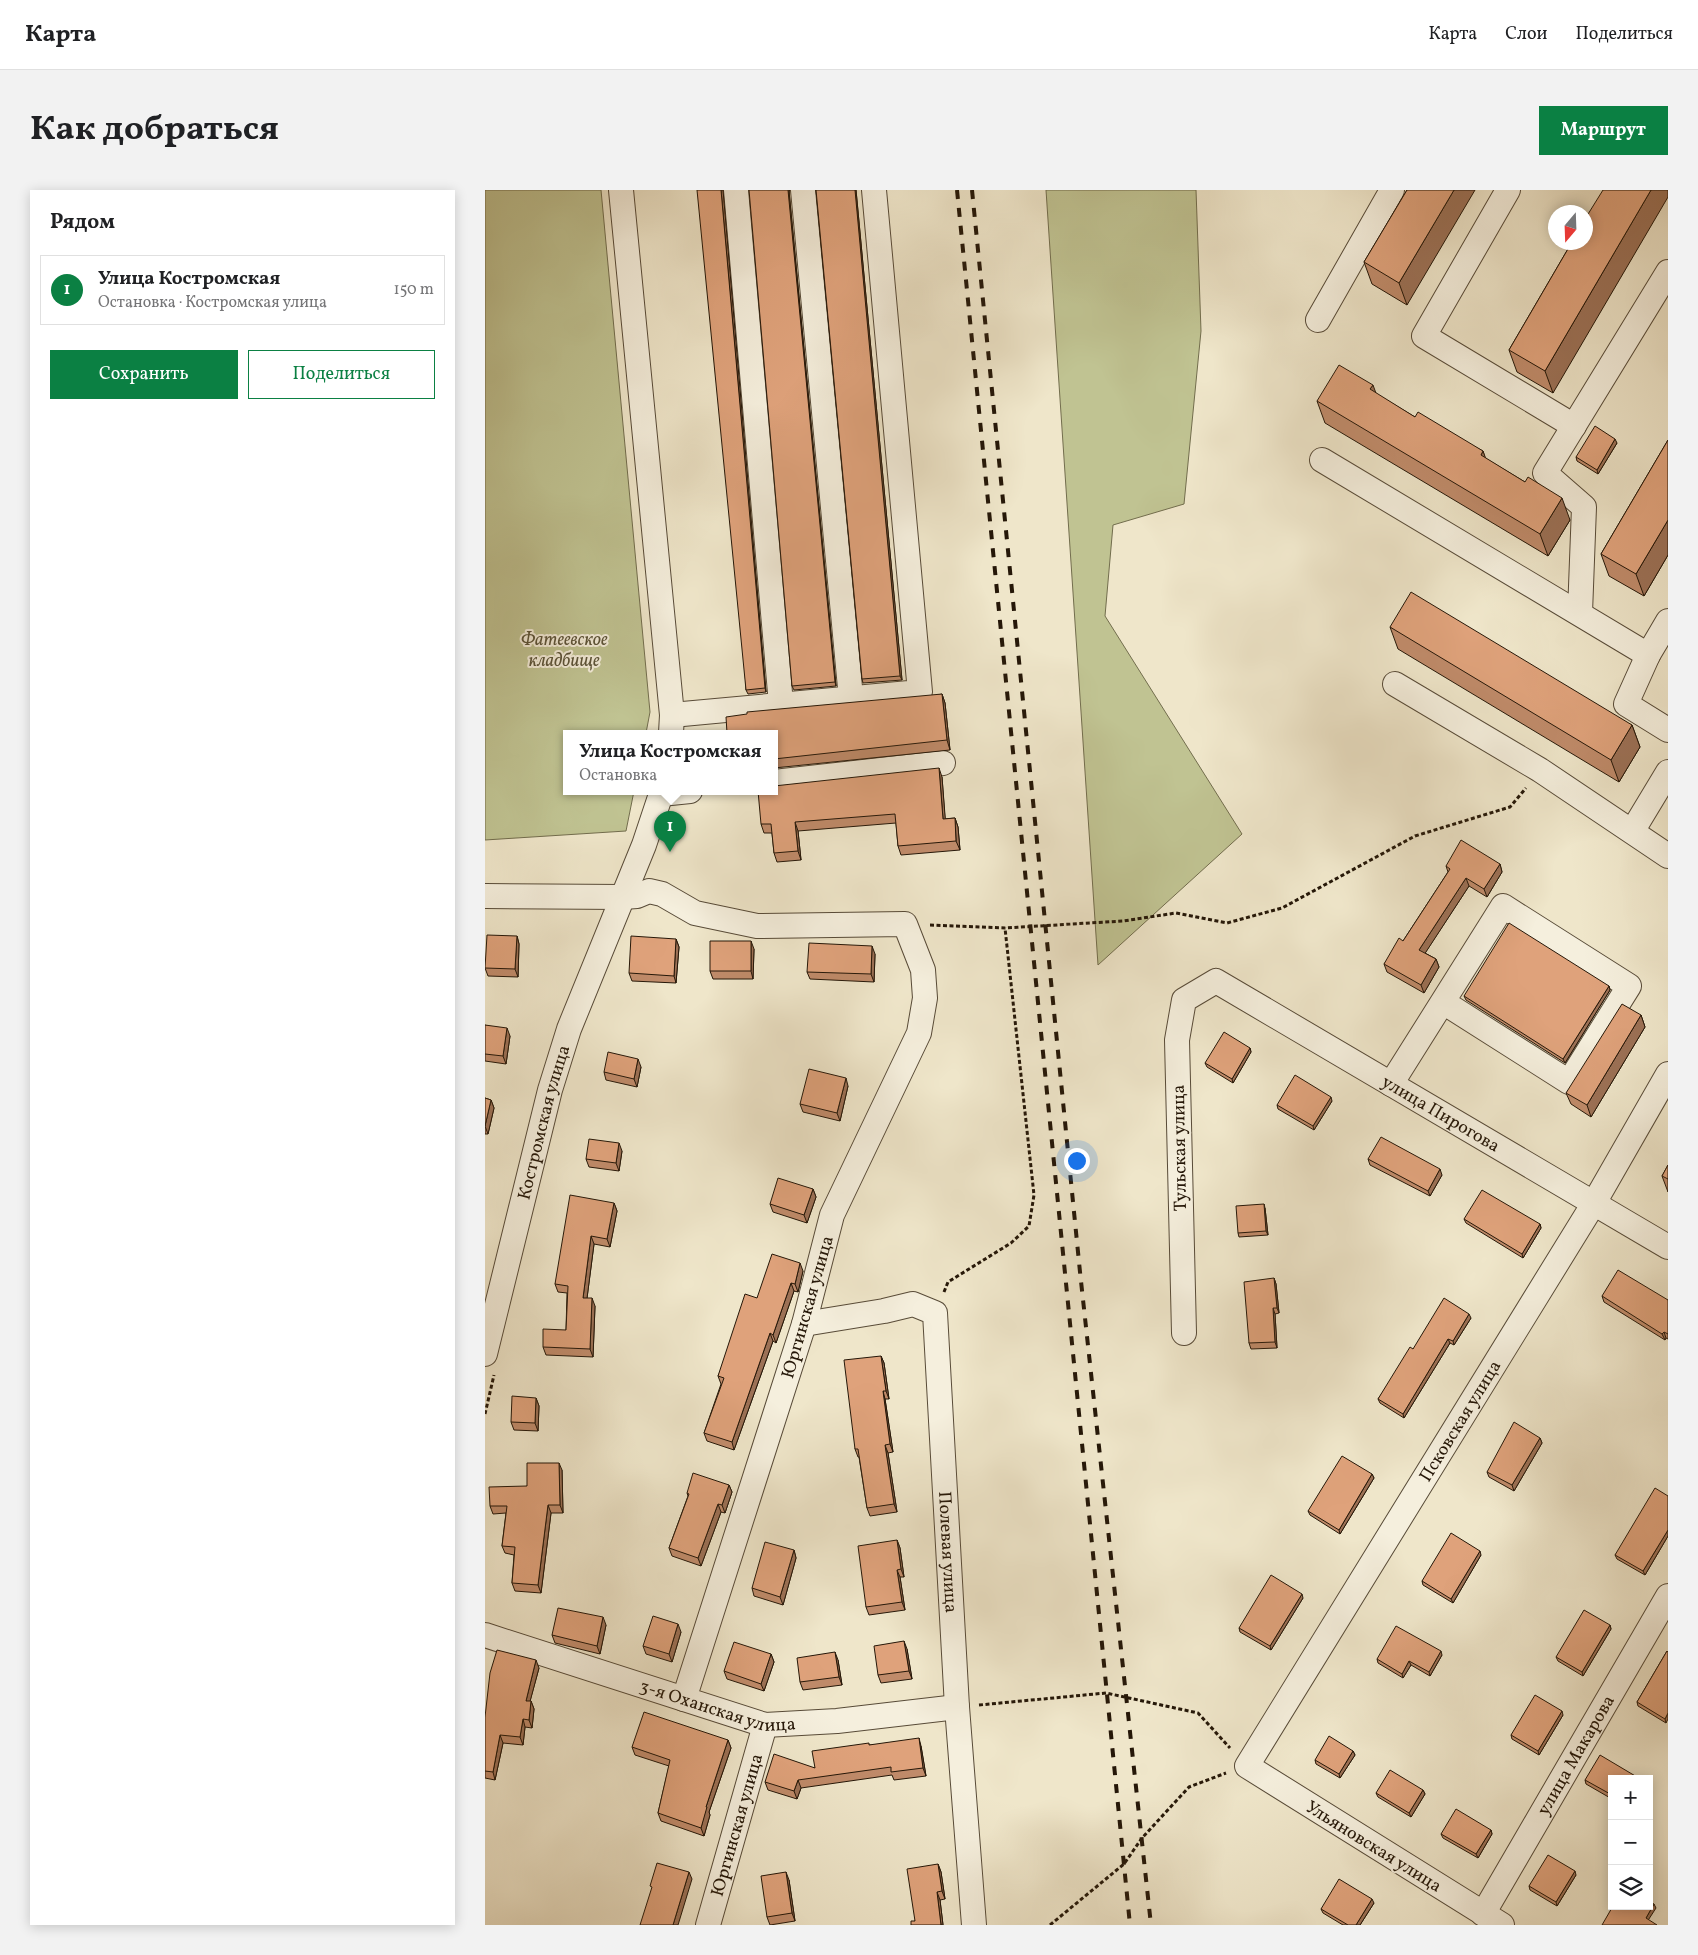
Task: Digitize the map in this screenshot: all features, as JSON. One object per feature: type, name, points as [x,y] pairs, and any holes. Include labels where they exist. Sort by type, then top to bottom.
[{"type":"street","points":[[621,190],[671,724],[781,704],[920,692],[874,190]]},
{"type":"street","points":[[735,190],[781,704]]},
{"type":"street","points":[[803,190],[851,698]]},
{"type":"street","points":[[1318,320],[1392,190]]},
{"type":"street","points":[[1508,190],[1425,336],[1574,426]]},
{"type":"street","points":[[1580,613],[1584,507],[1545,473],[1668,272]]},
{"type":"street","points":[[1322,460],[1648,655]]},
{"type":"street","points":[[1668,621],[1648,655],[1626,704],[1668,730]]},
{"type":"street","points":[[1395,684],[1540,770],[1633,830],[1668,856]]},
{"type":"street","points":[[778,782],[943,764]]},
{"type":"street","points":[[1633,830],[1668,772]]},
{"type":"street","name":"Костромская улица","points":[[491,1360],[550,1090],[569,1029],[644,845],[660,795]]},
{"type":"street","points":[[485,896],[623,897],[637,896],[649,892],[662,894],[695,913],[757,926],[905,924]]},
{"type":"street","points":[[1391,1084],[1503,906],[1629,986],[1569,1082],[1443,1002]]},
{"type":"street","name":"Юргинская улица","points":[[684,1699],[804,1324],[832,1215],[919,1033],[925,998],[923,970],[905,924]]},
{"type":"street","name":"улица Пирогова","points":[[1216,980],[1668,1247]]},
{"type":"street","name":"Тульская улица","points":[[1184,1333],[1177,1040],[1184,1000],[1216,980]]},
{"type":"street","name":"Псковская улица","points":[[1247,1766],[1594,1203],[1668,1074]]},
{"type":"street","points":[[804,1324],[913,1304],[935,1313]]},
{"type":"street","name":"Полевая улица","points":[[935,1313],[957,1707],[974,1925]]},
{"type":"street","name":"улица Макарова","points":[[1493,1920],[1668,1596]]},
{"type":"street","name":"3-я Оханская улица","points":[[485,1635],[765,1725],[837,1721],[957,1707]]},
{"type":"street","name":"Юргинская улица","points":[[708,1925],[765,1725]]},
{"type":"street","name":"Ульяновская улица","points":[[1247,1766],[1493,1920]]},
{"type":"path","points":[[905,924],[1005,928],[1123,921],[1176,913],[1227,923],[1282,908],[1415,836],[1510,807],[1540,770]]},
{"type":"path","points":[[935,1313],[948,1282],[1011,1243],[1029,1226],[1034,1194],[1005,928]]},
{"type":"path","points":[[485,1414],[491,1360]]},
{"type":"path","points":[[957,1707],[1106,1693],[1126,1697],[1197,1713],[1247,1766],[1189,1787],[1141,1838],[1124,1864],[1050,1925]]},
{"type":"green space","name":"Фатеевское кладбище","points":[[485,190],[601,190],[650,712],[647,730],[563,730],[563,795],[633,795],[626,831],[485,840]]},
{"type":"green space","points":[[1046,190],[1196,190],[1201,331],[1184,504],[1113,525],[1105,616],[1242,834],[1098,965]]},
{"type":"building","points":[[697,190],[721,190],[765,688],[746,690]]},
{"type":"building","points":[[749,190],[788,190],[835,682],[792,686]]},
{"type":"building","points":[[816,190],[855,190],[900,676],[862,679]]},
{"type":"building","points":[[1407,190],[1454,190],[1399,283],[1364,262]]},
{"type":"building","points":[[1603,190],[1651,190],[1545,371],[1509,350],[1567,250],[1593,250],[1593,206]]},
{"type":"building","points":[[1339,365],[1373,385],[1370,389],[1415,417],[1418,412],[1483,451],[1481,455],[1525,482],[1528,477],[1562,498],[1540,534],[1317,401]]},
{"type":"building","points":[[1595,426],[1615,439],[1597,470],[1576,457]]},
{"type":"building","points":[[1668,440],[1668,520],[1636,574],[1601,554]]},
{"type":"building","points":[[1411,592],[1632,725],[1611,760],[1390,627]]},
{"type":"building","points":[[942,694],[947,740],[778,759],[778,730],[727,730],[726,717],[747,714],[747,712]]},
{"type":"building","points":[[939,768],[943,819],[955,818],[956,841],[898,846],[895,814],[795,822],[798,851],[774,853],[771,824],[761,824],[758,795],[778,795],[778,786]]},
{"type":"building","points":[[1461,840],[1500,864],[1484,889],[1466,878],[1419,950],[1436,959],[1421,985],[1384,964],[1399,938],[1403,941],[1450,869],[1446,866]]},
{"type":"building","points":[[1509,923],[1609,986],[1563,1059],[1464,996]]},
{"type":"building","points":[[487,935],[517,936],[515,969],[485,968]]},
{"type":"building","points":[[631,936],[676,939],[674,976],[629,973]]},
{"type":"building","points":[[710,941],[751,941],[751,971],[710,971]]},
{"type":"building","points":[[809,943],[872,946],[871,974],[807,972]]},
{"type":"building","points":[[1622,1004],[1641,1015],[1587,1105],[1566,1093]]},
{"type":"building","points":[[485,1025],[507,1028],[503,1056],[485,1054]]},
{"type":"building","points":[[1224,1032],[1250,1048],[1232,1079],[1205,1063]]},
{"type":"building","points":[[608,1052],[638,1059],[634,1079],[604,1072]]},
{"type":"building","points":[[809,1069],[846,1078],[837,1113],[800,1104]]},
{"type":"building","points":[[1295,1075],[1331,1097],[1313,1126],[1277,1105]]},
{"type":"building","points":[[485,1098],[491,1100],[485,1126]]},
{"type":"building","points":[[1381,1137],[1440,1169],[1428,1191],[1368,1159]]},
{"type":"building","points":[[589,1139],[619,1143],[616,1163],[586,1159]]},
{"type":"building","points":[[1668,1165],[1668,1179],[1662,1176]]},
{"type":"building","points":[[778,1178],[813,1189],[804,1215],[770,1204]]},
{"type":"building","points":[[1482,1190],[1540,1224],[1522,1254],[1464,1219]]},
{"type":"building","points":[[570,1195],[614,1203],[607,1239],[591,1236],[583,1298],[592,1298],[590,1349],[543,1347],[543,1329],[566,1330],[568,1286],[555,1284]]},
{"type":"building","points":[[1264,1204],[1266,1231],[1238,1233],[1236,1206]]},
{"type":"building","points":[[772,1254],[800,1263],[795,1284],[791,1283],[773,1335],[770,1333],[732,1442],[704,1433],[724,1378],[718,1376],[745,1294],[757,1298]]},
{"type":"building","points":[[1618,1270],[1668,1300],[1668,1334],[1664,1332],[1662,1334],[1602,1296]]},
{"type":"building","points":[[1274,1278],[1277,1308],[1273,1308],[1275,1342],[1249,1343],[1244,1282]]},
{"type":"building","points":[[1444,1298],[1469,1314],[1453,1341],[1448,1339],[1403,1414],[1378,1399],[1410,1347],[1413,1349]]},
{"type":"building","points":[[881,1356],[886,1391],[883,1391],[890,1444],[885,1445],[894,1504],[867,1508],[858,1449],[855,1449],[844,1360]]},
{"type":"building","points":[[512,1396],[536,1398],[535,1423],[511,1422]]},
{"type":"building","points":[[1514,1422],[1540,1438],[1512,1485],[1487,1472]]},
{"type":"building","points":[[1342,1456],[1372,1474],[1339,1530],[1308,1511]]},
{"type":"building","points":[[527,1463],[559,1463],[560,1505],[548,1505],[538,1585],[512,1583],[515,1547],[502,1546],[507,1506],[490,1506],[489,1487],[527,1486]]},
{"type":"building","points":[[693,1473],[729,1485],[722,1505],[718,1504],[698,1558],[669,1548],[689,1494],[687,1493]]},
{"type":"building","points":[[1655,1488],[1668,1496],[1668,1530],[1643,1571],[1615,1555]]},
{"type":"building","points":[[1451,1533],[1480,1551],[1451,1599],[1422,1581]]},
{"type":"building","points":[[897,1540],[901,1569],[897,1570],[902,1602],[866,1607],[858,1546]]},
{"type":"building","points":[[765,1542],[794,1550],[780,1597],[752,1588]]},
{"type":"building","points":[[1271,1575],[1302,1594],[1270,1646],[1239,1628]]},
{"type":"building","points":[[558,1608],[603,1617],[597,1646],[552,1635]]},
{"type":"building","points":[[1584,1610],[1610,1625],[1582,1672],[1556,1657]]},
{"type":"building","points":[[653,1616],[678,1624],[669,1654],[643,1646]]},
{"type":"building","points":[[1396,1626],[1441,1651],[1429,1672],[1409,1661],[1402,1674],[1377,1659]]},
{"type":"building","points":[[904,1641],[909,1671],[878,1675],[874,1646]]},
{"type":"building","points":[[734,1642],[771,1654],[761,1684],[724,1671]]},
{"type":"building","points":[[497,1650],[536,1660],[526,1701],[531,1701],[529,1720],[523,1719],[520,1737],[500,1735],[493,1772],[485,1771],[485,1717],[490,1673]]},
{"type":"building","points":[[1667,1651],[1668,1713],[1665,1719],[1637,1702]]},
{"type":"building","points":[[835,1652],[839,1677],[800,1682],[797,1658]]},
{"type":"building","points":[[1535,1695],[1562,1711],[1538,1751],[1511,1735]]},
{"type":"building","points":[[644,1712],[728,1740],[701,1828],[658,1813],[670,1760],[632,1747]]},
{"type":"building","points":[[1329,1736],[1353,1751],[1339,1774],[1315,1760]]},
{"type":"building","points":[[919,1738],[923,1768],[891,1772],[891,1767],[798,1780],[794,1791],[765,1782],[774,1754],[815,1768],[812,1751]]},
{"type":"building","points":[[1600,1755],[1634,1775],[1608,1775],[1608,1793],[1585,1780]]},
{"type":"building","points":[[1390,1770],[1423,1790],[1409,1813],[1376,1793]]},
{"type":"building","points":[[1456,1809],[1491,1830],[1476,1854],[1441,1834]]},
{"type":"building","points":[[1548,1855],[1575,1871],[1556,1902],[1529,1886]]},
{"type":"building","points":[[657,1863],[689,1872],[673,1925],[640,1925],[652,1887],[650,1886]]},
{"type":"building","points":[[938,1864],[942,1891],[937,1892],[941,1925],[911,1925],[911,1921],[915,1921],[907,1869]]},
{"type":"building","points":[[786,1872],[792,1913],[767,1917],[761,1876]]},
{"type":"building","points":[[1339,1879],[1372,1899],[1356,1925],[1348,1925],[1321,1909]]},
{"type":"building","points":[[1611,1910],[1651,1910],[1646,1918],[1657,1925],[1602,1925]]},
{"type":"railway","points":[[957,190],[1130,1925]]},
{"type":"railway","points":[[972,190],[1080,1272],[1151,1925]]},
{"type":"place","name":"Улица Костромская","points":[[670,852]]}]
